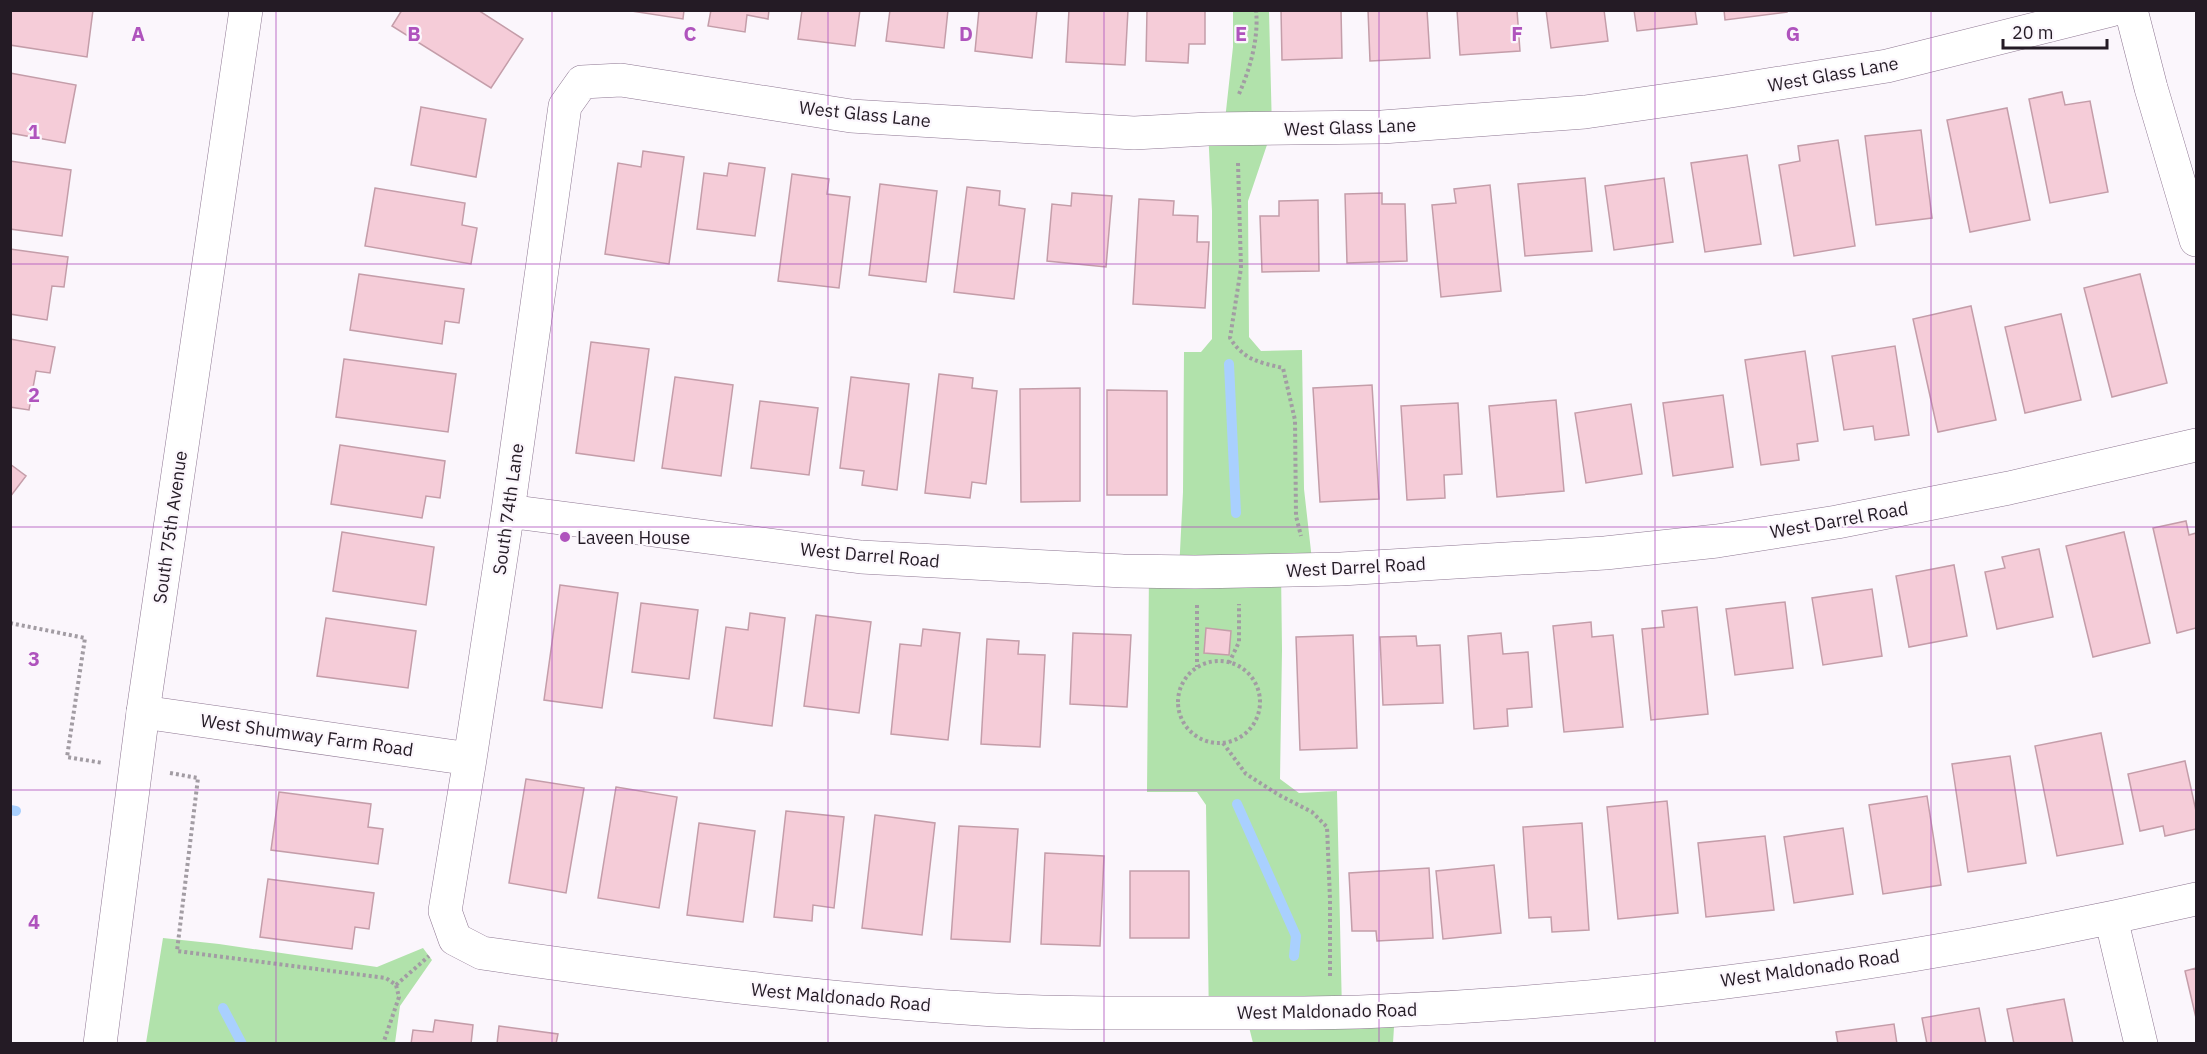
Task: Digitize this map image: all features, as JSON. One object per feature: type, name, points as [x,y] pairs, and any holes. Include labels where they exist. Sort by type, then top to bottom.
[{"type":"street","name":"South 75th Avenue","points":[[100,1044],[143,712],[246,10]]},
{"type":"street","name":"West Glass Lane","points":[[582,82],[621,80],[851,116],[1134,133],[1382,127],[1585,112],[1887,66],[2111,10]]},
{"type":"street","points":[[2131,10],[2151,88],[2196,240]]},
{"type":"street","name":"South 74th Lane","points":[[455,939],[445,911],[508,511],[565,106],[582,82]]},
{"type":"street","name":"West Darrel Road","points":[[508,511],[861,558],[1123,571],[1305,569],[1605,553],[1717,541],[1837,522],[2009,488],[2196,445]]},
{"type":"street","name":"West Shumway Farm Road","points":[[143,712],[470,759]]},
{"type":"street","name":"West Maldonado Road","points":[[455,939],[482,953],[670,980],[965,1008],[1076,1013],[1342,1013],[1601,996],[1739,979],[1992,942],[2196,899]]},
{"type":"street","points":[[2110,918],[2141,1044]]},
{"type":"path","points":[[1256,10],[1257,20],[1249,70],[1234,106],[1241,268],[1230,338],[1239,352],[1258,362],[1283,368],[1294,420],[1296,516],[1303,544],[1305,569]]},
{"type":"path","points":[[1195,572],[1197,667]]},
{"type":"path","points":[[1229,663],[1239,642],[1239,602],[1250,603]]},
{"type":"path","points":[[10,623],[85,638],[67,757],[198,778],[177,951],[386,978],[396,985],[399,997],[383,1044]]},
{"type":"path","points":[[1208,663],[1229,663],[1247,672],[1257,686],[1260,708],[1254,725],[1242,736],[1223,743],[1207,742],[1194,735],[1180,716],[1177,701],[1184,680],[1197,667],[1208,663]]},
{"type":"path","points":[[1223,743],[1246,774],[1312,812],[1327,827],[1330,981],[1341,980]]},
{"type":"path","points":[[396,985],[424,959],[455,939]]},
{"type":"green space","points":[[1233,11],[1269,11],[1272,130],[1248,201],[1249,337],[1261,351],[1302,350],[1304,489],[1313,569],[1281,570],[1280,779],[1299,793],[1337,791],[1342,1012],[1395,1011],[1393,1043],[1253,1043],[1248,1023],[1209,1025],[1206,805],[1197,792],[1147,792],[1149,571],[1179,571],[1183,492],[1184,352],[1201,352],[1212,339],[1212,211],[1208,129],[1224,129],[1233,47]]},
{"type":"green space","points":[[163,938],[377,967],[423,948],[432,960],[400,1006],[395,1043],[146,1043]]},
{"type":"building","points":[[10,10],[93,10],[87,57],[10,45]]},
{"type":"building","points":[[402,10],[478,10],[523,39],[491,88],[392,26]]},
{"type":"building","points":[[625,10],[684,10],[683,19]]},
{"type":"building","points":[[711,10],[769,10],[768,19],[747,15],[745,32],[708,26]]},
{"type":"building","points":[[802,10],[860,10],[855,46],[798,39]]},
{"type":"building","points":[[890,10],[948,10],[944,48],[886,41]]},
{"type":"building","points":[[979,10],[1037,10],[1032,58],[975,51]]},
{"type":"building","points":[[1069,10],[1128,10],[1125,65],[1066,62]]},
{"type":"building","points":[[1147,10],[1205,10],[1205,44],[1189,44],[1188,63],[1146,61]]},
{"type":"building","points":[[1281,10],[1341,10],[1342,58],[1282,60]]},
{"type":"building","points":[[1368,10],[1427,10],[1430,58],[1370,61]]},
{"type":"building","points":[[1457,10],[1517,10],[1520,51],[1460,55]]},
{"type":"building","points":[[1546,10],[1604,10],[1608,41],[1551,48]]},
{"type":"building","points":[[1634,10],[1695,10],[1697,24],[1637,31]]},
{"type":"building","points":[[1724,10],[1787,10],[1787,12],[1725,20]]},
{"type":"building","points":[[10,73],[76,85],[65,143],[10,133]]},
{"type":"building","points":[[2062,92],[2065,105],[2090,101],[2108,192],[2050,203],[2029,99]]},
{"type":"building","points":[[421,107],[486,119],[476,177],[411,165]]},
{"type":"building","points":[[2007,108],[2030,220],[1970,232],[1947,120]]},
{"type":"building","points":[[1921,130],[1932,218],[1876,225],[1865,136]]},
{"type":"building","points":[[1838,140],[1855,246],[1794,256],[1779,165],[1800,161],[1798,146]]},
{"type":"building","points":[[643,151],[684,157],[669,264],[605,254],[618,163],[641,167]]},
{"type":"building","points":[[1747,155],[1761,244],[1705,252],[1691,163]]},
{"type":"building","points":[[10,161],[71,170],[62,236],[10,229]]},
{"type":"building","points":[[729,163],[765,168],[755,236],[697,229],[704,173],[727,176]]},
{"type":"building","points":[[792,174],[829,179],[827,194],[850,197],[839,288],[778,281]]},
{"type":"building","points":[[1585,178],[1592,251],[1525,256],[1518,184]]},
{"type":"building","points":[[1664,178],[1673,242],[1614,250],[1605,186]]},
{"type":"building","points":[[880,184],[937,191],[926,282],[869,275]]},
{"type":"building","points":[[1490,185],[1501,291],[1441,297],[1432,205],[1456,203],[1454,189]]},
{"type":"building","points":[[967,187],[1000,191],[999,205],[1025,209],[1014,299],[954,292]]},
{"type":"building","points":[[375,188],[465,203],[462,225],[477,228],[471,264],[365,246]]},
{"type":"building","points":[[1072,193],[1112,196],[1106,267],[1047,261],[1052,204],[1071,206]]},
{"type":"building","points":[[1382,193],[1382,204],[1405,204],[1407,261],[1347,263],[1345,194]]},
{"type":"building","points":[[1139,199],[1174,201],[1173,215],[1198,216],[1197,242],[1209,242],[1205,308],[1133,304]]},
{"type":"building","points":[[1318,200],[1319,271],[1262,272],[1260,216],[1279,216],[1279,201]]},
{"type":"building","points":[[10,249],[68,257],[64,287],[52,286],[47,320],[10,314]]},
{"type":"building","points":[[359,274],[464,289],[459,323],[445,321],[442,344],[350,330]]},
{"type":"building","points":[[2140,274],[2167,383],[2112,397],[2084,288]]},
{"type":"building","points":[[1971,306],[1996,420],[1938,432],[1913,319]]},
{"type":"building","points":[[2061,314],[2081,400],[2025,413],[2005,327]]},
{"type":"building","points":[[10,339],[55,347],[50,373],[36,371],[29,410],[10,407]]},
{"type":"building","points":[[591,342],[649,349],[634,461],[576,453]]},
{"type":"building","points":[[1895,346],[1909,435],[1875,440],[1873,426],[1844,430],[1832,356]]},
{"type":"building","points":[[1805,351],[1818,441],[1797,444],[1799,460],[1761,465],[1745,360]]},
{"type":"building","points":[[344,359],[456,374],[448,432],[336,417]]},
{"type":"building","points":[[939,374],[973,378],[972,388],[997,391],[986,484],[972,482],[970,498],[925,493]]},
{"type":"building","points":[[675,377],[733,385],[721,476],[662,468]]},
{"type":"building","points":[[851,377],[909,384],[897,490],[862,485],[864,471],[840,468]]},
{"type":"building","points":[[1372,385],[1379,499],[1320,502],[1313,388]]},
{"type":"building","points":[[1080,388],[1080,501],[1021,502],[1020,389]]},
{"type":"building","points":[[1107,390],[1167,391],[1167,495],[1107,495]]},
{"type":"building","points":[[1723,395],[1733,467],[1673,476],[1663,403]]},
{"type":"building","points":[[1556,400],[1564,491],[1497,497],[1489,406]]},
{"type":"building","points":[[760,401],[818,408],[809,475],[751,468]]},
{"type":"building","points":[[1458,403],[1462,474],[1444,475],[1445,498],[1407,500],[1401,406]]},
{"type":"building","points":[[1631,404],[1642,474],[1586,483],[1575,413]]},
{"type":"building","points":[[340,445],[445,461],[440,498],[426,496],[422,518],[331,504]]},
{"type":"building","points":[[10,464],[26,476],[10,497]]},
{"type":"building","points":[[2186,521],[2189,535],[2196,533],[2196,628],[2177,633],[2153,528]]},
{"type":"building","points":[[342,532],[434,547],[426,605],[333,591]]},
{"type":"building","points":[[2124,532],[2150,643],[2093,657],[2066,546]]},
{"type":"building","points":[[2039,549],[2053,617],[1997,629],[1985,572],[2005,568],[2002,557]]},
{"type":"building","points":[[1954,565],[1967,636],[1909,647],[1896,576]]},
{"type":"building","points":[[560,585],[618,593],[602,708],[544,700]]},
{"type":"building","points":[[1872,589],[1882,656],[1823,665],[1812,598]]},
{"type":"building","points":[[1785,602],[1793,668],[1735,675],[1726,609]]},
{"type":"building","points":[[641,603],[698,610],[689,679],[632,672]]},
{"type":"building","points":[[1697,607],[1708,714],[1651,720],[1642,629],[1664,627],[1662,611]]},
{"type":"building","points":[[750,613],[785,618],[772,726],[714,718],[726,627],[748,630]]},
{"type":"building","points":[[816,615],[871,622],[859,713],[804,706]]},
{"type":"building","points":[[326,618],[416,631],[408,688],[317,676]]},
{"type":"building","points":[[1591,622],[1592,637],[1613,635],[1623,727],[1564,732],[1553,626]]},
{"type":"building","points":[[1206,628],[1231,631],[1229,655],[1204,653]]},
{"type":"building","points":[[923,629],[960,633],[948,740],[891,734],[900,644],[921,646]]},
{"type":"building","points":[[1073,633],[1131,635],[1127,707],[1070,704]]},
{"type":"building","points":[[1501,633],[1503,654],[1528,652],[1532,707],[1507,709],[1508,726],[1474,729],[1468,636]]},
{"type":"building","points":[[1353,635],[1357,748],[1300,750],[1296,637]]},
{"type":"building","points":[[1416,636],[1417,646],[1440,645],[1443,703],[1383,705],[1380,637]]},
{"type":"building","points":[[987,639],[1019,641],[1018,654],[1045,655],[1040,747],[981,744]]},
{"type":"building","points":[[2101,733],[2123,844],[2057,856],[2035,746]]},
{"type":"building","points":[[2010,756],[2026,863],[1968,872],[1952,764]]},
{"type":"building","points":[[2185,761],[2196,811],[2196,829],[2165,836],[2163,826],[2140,831],[2128,774]]},
{"type":"building","points":[[526,779],[584,788],[566,893],[509,883]]},
{"type":"building","points":[[616,787],[677,797],[659,908],[598,898]]},
{"type":"building","points":[[279,792],[371,804],[368,827],[383,829],[378,864],[271,850]]},
{"type":"building","points":[[1927,796],[1941,885],[1883,894],[1869,805]]},
{"type":"building","points":[[1667,801],[1678,913],[1618,919],[1607,807]]},
{"type":"building","points":[[786,811],[844,817],[834,908],[813,905],[812,921],[774,917]]},
{"type":"building","points":[[875,815],[935,823],[922,935],[862,928]]},
{"type":"building","points":[[699,823],[755,831],[743,922],[687,915]]},
{"type":"building","points":[[1582,823],[1589,930],[1552,932],[1551,917],[1529,918],[1523,827]]},
{"type":"building","points":[[959,826],[1018,829],[1010,942],[951,939]]},
{"type":"building","points":[[1843,828],[1853,894],[1794,903],[1784,837]]},
{"type":"building","points":[[1765,836],[1774,910],[1706,917],[1698,843]]},
{"type":"building","points":[[1045,853],[1104,856],[1100,946],[1041,944]]},
{"type":"building","points":[[1494,865],[1501,933],[1443,939],[1436,871]]},
{"type":"building","points":[[1429,868],[1433,938],[1377,941],[1376,931],[1352,931],[1349,873]]},
{"type":"building","points":[[1130,871],[1189,871],[1189,938],[1130,938]]},
{"type":"building","points":[[268,879],[374,893],[369,929],[355,927],[352,949],[260,937]]},
{"type":"building","points":[[2196,968],[2196,1018],[2185,971]]},
{"type":"building","points":[[2064,999],[2073,1044],[2014,1044],[2007,1009]]},
{"type":"building","points":[[1979,1008],[1986,1044],[1927,1044],[1922,1018]]},
{"type":"building","points":[[435,1020],[473,1025],[471,1044],[411,1044],[413,1030],[433,1032]]},
{"type":"building","points":[[1894,1024],[1897,1044],[1838,1044],[1836,1032]]},
{"type":"building","points":[[499,1026],[558,1034],[556,1044],[497,1044]]},
{"type":"waterway","points":[[1229,364],[1236,513]]},
{"type":"waterway","points":[[1237,804],[1296,936],[1294,956]]},
{"type":"waterway","points":[[10,810],[16,811]]},
{"type":"waterway","points":[[223,1008],[242,1044]]},
{"type":"place","name":"Laveen House","points":[[565,537]]}]
